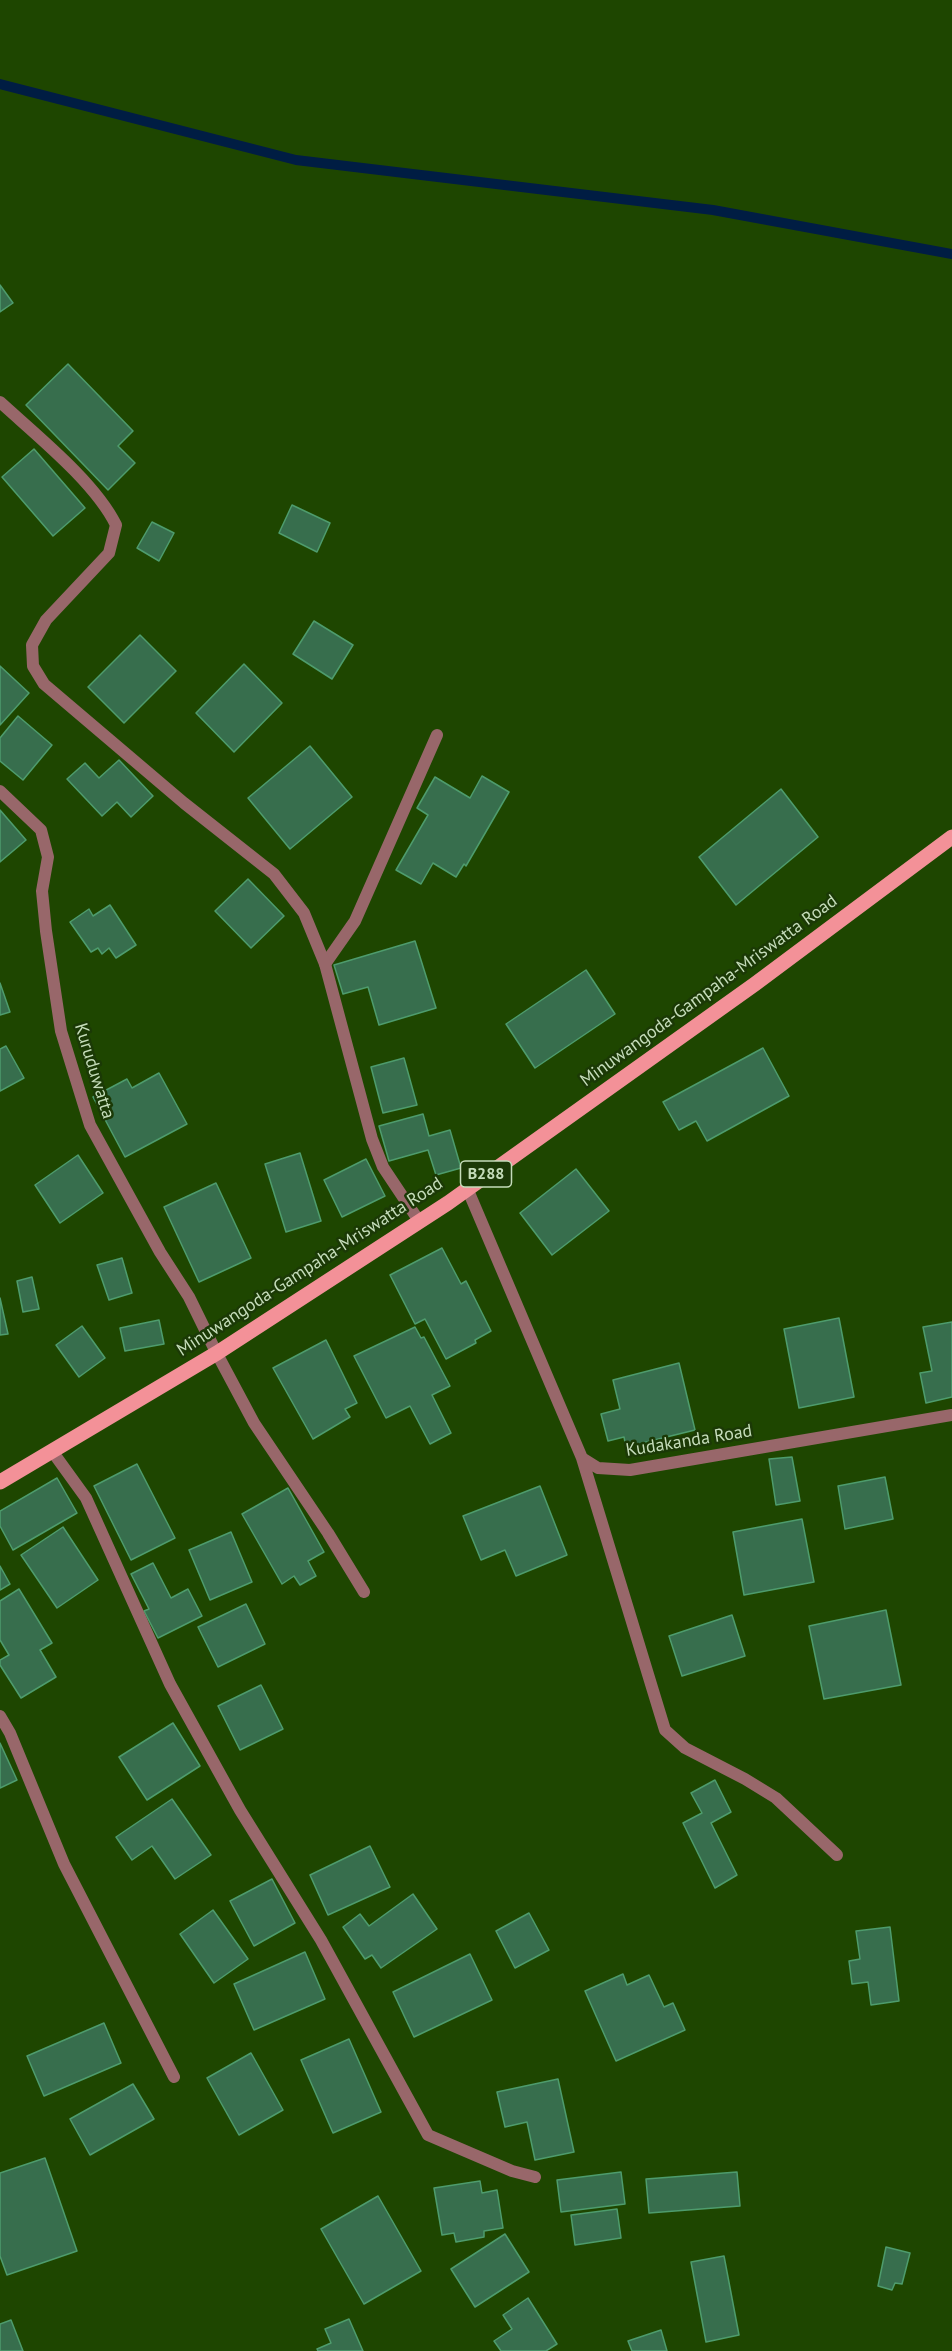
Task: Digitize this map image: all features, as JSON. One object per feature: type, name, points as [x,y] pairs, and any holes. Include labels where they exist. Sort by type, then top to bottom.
[{"type":"main road","name":"Minuwangoda-Gampaha-Mriswatta Road","points":[[0,1482],[216,1352],[419,1221],[755,984],[952,837]]},
{"type":"street","points":[[0,402],[90,487],[107,506],[116,525],[109,553],[46,620],[32,645],[33,666],[44,684],[184,803],[274,873],[304,913],[324,964],[372,1139],[383,1167],[419,1221]]},
{"type":"street","points":[[324,964],[355,921],[437,735]]},
{"type":"street","name":"Kuruduwatta","points":[[0,791],[41,830],[48,857],[42,891],[61,1031],[90,1125],[160,1252],[189,1297],[254,1423],[328,1533],[364,1592]]},
{"type":"street","points":[[467,1188],[582,1458],[665,1730],[685,1748],[776,1798],[837,1855]]},
{"type":"street","name":"Kudakanda Road","points":[[582,1458],[598,1468],[630,1470],[952,1415]]},
{"type":"street","points":[[52,1451],[86,1498],[170,1684],[240,1810],[321,1940],[428,2135],[512,2171],[535,2177]]},
{"type":"street","points":[[0,1716],[10,1733],[64,1864],[174,2077]]},
{"type":"building","points":[[0,285],[13,303],[0,312]]},
{"type":"building","points":[[68,364],[133,431],[118,446],[135,463],[108,490],[26,405]]},
{"type":"building","points":[[34,449],[85,508],[53,536],[2,477]]},
{"type":"building","points":[[292,505],[330,523],[317,552],[279,533]]},
{"type":"building","points":[[152,522],[174,533],[159,561],[137,548]]},
{"type":"building","points":[[314,621],[353,645],[332,679],[293,654]]},
{"type":"building","points":[[140,635],[176,671],[124,723],[88,687]]},
{"type":"building","points":[[244,664],[282,703],[234,752],[196,713]]},
{"type":"building","points":[[0,666],[29,693],[0,725]]},
{"type":"building","points":[[18,716],[52,745],[23,780],[0,761],[0,738]]},
{"type":"building","points":[[310,746],[352,797],[290,849],[248,798]]},
{"type":"building","points":[[119,760],[153,796],[131,817],[117,802],[102,816],[67,779],[85,763],[99,778]]},
{"type":"building","points":[[482,776],[509,792],[466,866],[464,864],[456,877],[433,863],[421,884],[396,870],[428,815],[417,808],[435,777],[470,798]]},
{"type":"building","points":[[781,789],[818,837],[736,905],[699,857]]},
{"type":"building","points":[[0,810],[26,840],[0,862]]},
{"type":"building","points":[[248,879],[284,916],[251,948],[215,911]]},
{"type":"building","points":[[110,905],[136,945],[116,958],[109,948],[102,954],[98,948],[91,952],[70,922],[89,909],[93,916]]},
{"type":"building","points":[[415,941],[436,1008],[379,1025],[368,987],[343,994],[334,965]]},
{"type":"building","points":[[586,970],[615,1014],[535,1068],[506,1024]]},
{"type":"building","points":[[0,983],[10,1012],[0,1015]]},
{"type":"building","points":[[6,1046],[24,1078],[0,1091],[0,1049]]},
{"type":"building","points":[[763,1048],[789,1096],[707,1141],[696,1121],[679,1130],[663,1102]]},
{"type":"building","points":[[404,1058],[417,1105],[383,1113],[371,1067]]},
{"type":"building","points":[[159,1073],[187,1124],[125,1157],[93,1097],[127,1079],[132,1088]]},
{"type":"building","points":[[423,1114],[429,1136],[450,1130],[461,1168],[436,1175],[428,1150],[389,1161],[379,1126]]},
{"type":"building","points":[[300,1153],[321,1221],[286,1232],[265,1164]]},
{"type":"building","points":[[78,1155],[103,1193],[60,1223],[35,1185]]},
{"type":"building","points":[[366,1159],[385,1196],[342,1217],[324,1180]]},
{"type":"building","points":[[576,1169],[609,1211],[552,1255],[520,1213]]},
{"type":"building","points":[[216,1183],[251,1258],[199,1282],[164,1207]]},
{"type":"building","points":[[442,1248],[461,1284],[466,1281],[491,1331],[475,1340],[476,1343],[446,1359],[425,1319],[415,1324],[390,1275]]},
{"type":"building","points":[[122,1258],[132,1293],[109,1300],[97,1265]]},
{"type":"building","points":[[32,1277],[39,1309],[23,1312],[17,1281]]},
{"type":"building","points":[[0,1298],[8,1334],[0,1335]]},
{"type":"building","points":[[839,1318],[854,1397],[799,1408],[784,1329]]},
{"type":"building","points":[[159,1320],[164,1344],[125,1351],[120,1328]]},
{"type":"building","points":[[952,1322],[952,1397],[926,1403],[920,1373],[932,1371],[923,1327]]},
{"type":"building","points":[[82,1326],[105,1358],[79,1377],[56,1345]]},
{"type":"building","points":[[415,1327],[421,1338],[424,1337],[450,1386],[432,1395],[451,1433],[430,1444],[410,1406],[386,1418],[354,1356]]},
{"type":"building","points":[[326,1340],[357,1403],[345,1409],[350,1417],[313,1439],[273,1368]]},
{"type":"building","points":[[679,1363],[695,1430],[626,1447],[624,1437],[608,1441],[601,1414],[620,1409],[613,1380]]},
{"type":"building","points":[[792,1457],[800,1501],[776,1505],[769,1459]]},
{"type":"building","points":[[137,1464],[175,1538],[131,1560],[94,1486]]},
{"type":"building","points":[[885,1477],[893,1519],[845,1529],[838,1486]]},
{"type":"building","points":[[57,1478],[77,1513],[13,1550],[0,1526],[0,1511]]},
{"type":"building","points":[[540,1486],[567,1555],[516,1576],[505,1550],[481,1560],[463,1516]]},
{"type":"building","points":[[288,1488],[324,1552],[308,1561],[316,1576],[300,1585],[294,1576],[282,1584],[242,1514]]},
{"type":"building","points":[[802,1519],[814,1582],[744,1595],[733,1532]]},
{"type":"building","points":[[63,1527],[98,1580],[57,1608],[21,1555]]},
{"type":"building","points":[[231,1532],[252,1582],[210,1600],[189,1550]]},
{"type":"building","points":[[153,1563],[171,1598],[188,1589],[202,1616],[158,1638],[144,1611],[149,1609],[131,1574]]},
{"type":"building","points":[[0,1566],[10,1584],[0,1590]]},
{"type":"building","points":[[19,1589],[52,1643],[40,1650],[56,1677],[21,1698],[0,1665],[0,1660],[9,1655],[0,1640],[0,1601]]},
{"type":"building","points":[[246,1604],[265,1644],[218,1667],[198,1627]]},
{"type":"building","points":[[886,1610],[901,1685],[824,1699],[809,1626]]},
{"type":"building","points":[[732,1615],[745,1656],[682,1676],[669,1636]]},
{"type":"building","points":[[261,1685],[283,1729],[240,1750],[218,1706]]},
{"type":"building","points":[[173,1723],[200,1766],[147,1800],[119,1757]]},
{"type":"building","points":[[0,1743],[17,1780],[0,1788]]},
{"type":"building","points":[[715,1780],[731,1812],[711,1823],[737,1875],[715,1888],[683,1823],[702,1813],[691,1793]]},
{"type":"building","points":[[172,1799],[211,1855],[175,1879],[152,1846],[132,1860],[116,1837]]},
{"type":"building","points":[[370,1846],[390,1887],[328,1915],[310,1875]]},
{"type":"building","points":[[272,1879],[295,1923],[254,1946],[230,1901]]},
{"type":"building","points":[[413,1894],[437,1929],[381,1968],[372,1955],[365,1959],[343,1927],[360,1914],[369,1926]]},
{"type":"building","points":[[213,1910],[248,1959],[214,1983],[180,1934]]},
{"type":"building","points":[[529,1913],[549,1950],[515,1968],[496,1931]]},
{"type":"building","points":[[890,1927],[899,2001],[871,2005],[868,1982],[852,1984],[849,1961],[860,1959],[856,1931]]},
{"type":"building","points":[[305,1952],[325,1999],[254,2030],[234,1984]]},
{"type":"building","points":[[470,1954],[492,2000],[414,2037],[393,1992]]},
{"type":"building","points":[[623,1974],[627,1985],[649,1975],[664,2007],[673,2003],[685,2030],[616,2061],[585,1991]]},
{"type":"building","points":[[104,2023],[121,2063],[44,2096],[27,2056]]},
{"type":"building","points":[[349,2039],[381,2112],[333,2133],[301,2060]]},
{"type":"building","points":[[251,2053],[283,2110],[239,2135],[207,2078]]},
{"type":"building","points":[[558,2079],[574,2152],[535,2160],[527,2122],[505,2127],[497,2092]]},
{"type":"building","points":[[133,2084],[154,2119],[90,2155],[70,2119]]},
{"type":"building","points":[[45,2158],[77,2251],[7,2275],[0,2256],[0,2173]]},
{"type":"building","points":[[621,2172],[625,2204],[561,2212],[557,2180]]},
{"type":"building","points":[[737,2172],[740,2206],[649,2213],[646,2179]]},
{"type":"building","points":[[480,2181],[482,2193],[497,2190],[503,2228],[484,2231],[484,2237],[456,2242],[454,2233],[442,2235],[434,2188]]},
{"type":"building","points":[[378,2196],[421,2271],[364,2304],[321,2229]]},
{"type":"building","points":[[617,2209],[621,2238],[575,2245],[571,2215]]},
{"type":"building","points":[[505,2234],[529,2272],[475,2307],[451,2269]]},
{"type":"building","points":[[886,2247],[910,2253],[902,2284],[895,2283],[892,2290],[878,2286]]},
{"type":"building","points":[[724,2256],[739,2335],[706,2342],[691,2262]]},
{"type":"building","points":[[528,2298],[557,2344],[546,2351],[501,2351],[494,2341],[512,2329],[503,2315]]},
{"type":"building","points":[[349,2319],[363,2351],[318,2351],[317,2349],[331,2343],[325,2329]]},
{"type":"building","points":[[11,2320],[23,2351],[0,2351],[0,2324]]},
{"type":"building","points":[[661,2330],[667,2351],[632,2351],[628,2341]]},
{"type":"waterway","points":[[0,84],[296,160],[713,210],[952,254]]}]
